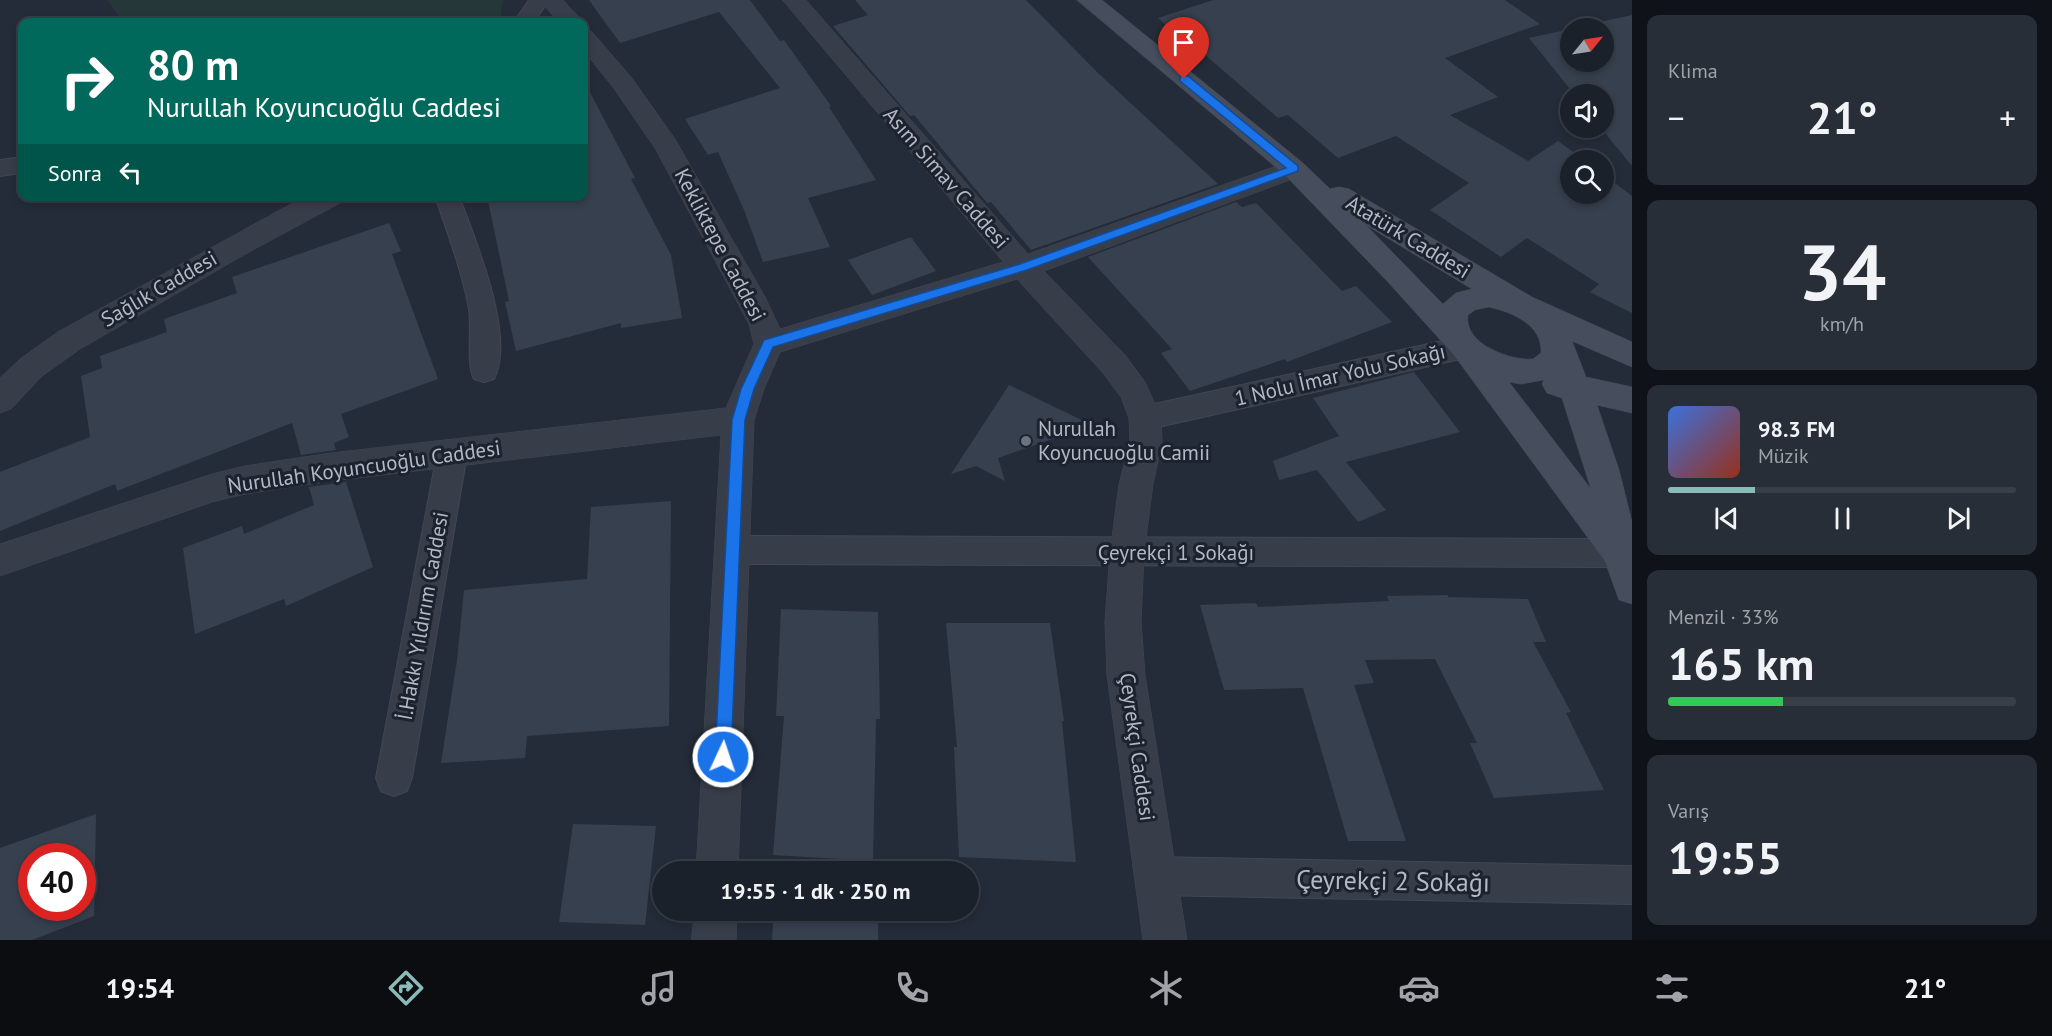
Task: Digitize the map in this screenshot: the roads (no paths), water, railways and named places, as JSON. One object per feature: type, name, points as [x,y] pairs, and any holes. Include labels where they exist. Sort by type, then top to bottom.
[{"type":"main road","name":"Atatürk Caddesi","points":[[1088,0],[1294,169],[1350,223],[1465,347],[1487,362],[1513,372],[1530,372],[1544,369],[1554,361],[1558,350],[1556,338]]},
{"type":"main road","name":"Atatürk Caddesi","points":[[1294,169],[1522,305],[1543,320],[1556,338],[1608,488],[1616,517],[1619,553],[1632,588]]},
{"type":"main road","name":"Atatürk Caddesi","points":[[1522,305],[1489,296],[1474,297],[1462,302],[1455,311],[1453,322],[1456,334],[1619,553]]},
{"type":"main road","points":[[1522,305],[1632,355]]},
{"type":"main road","points":[[1513,372],[1632,400]]},
{"type":"street","points":[[527,18],[540,0]]},
{"type":"street","points":[[551,0],[567,18]]},
{"type":"street","name":"Asım Simav Caddesi","points":[[794,0],[828,43],[1023,267],[1114,364],[1134,391],[1145,418],[1146,442],[1136,484],[1127,553]]},
{"type":"street","name":"Kekliktepe Caddesi","points":[[588,42],[622,82],[666,145],[755,305],[764,324],[769,344],[747,389],[738,420],[718,861]]},
{"type":"street","points":[[0,168],[18,166]]},
{"type":"street","points":[[769,344],[1023,267],[1294,169]]},
{"type":"street","name":"Sağlık Caddesi","points":[[0,400],[38,361],[89,329],[237,245],[321,201]]},
{"type":"street","points":[[449,201],[470,262],[485,330],[484,371]]},
{"type":"street","name":"1 Nolu İmar Yolu Sokağı","points":[[1145,418],[1465,347]]},
{"type":"street","name":"Nurullah Koyuncuoğlu Caddesi","points":[[0,560],[190,495],[245,480],[331,467],[738,420]]},
{"type":"street","name":"İ.Hakkı Yıldırım Caddesi","points":[[394,778],[452,454]]},
{"type":"street","name":"Çeyrekçi 1 Sokağı","points":[[733,550],[1619,553]]},
{"type":"street","name":"Çeyrekçi Caddesi","points":[[1127,553],[1123,622],[1126,675],[1165,940]]},
{"type":"street","name":"Çeyrekçi 2 Sokağı","points":[[1154,876],[1632,885]]},
{"type":"street","points":[[714,940],[715,921]]},
{"type":"place","name":"Nurullah Koyuncuoğlu Camii","points":[[1026,441]]}]
